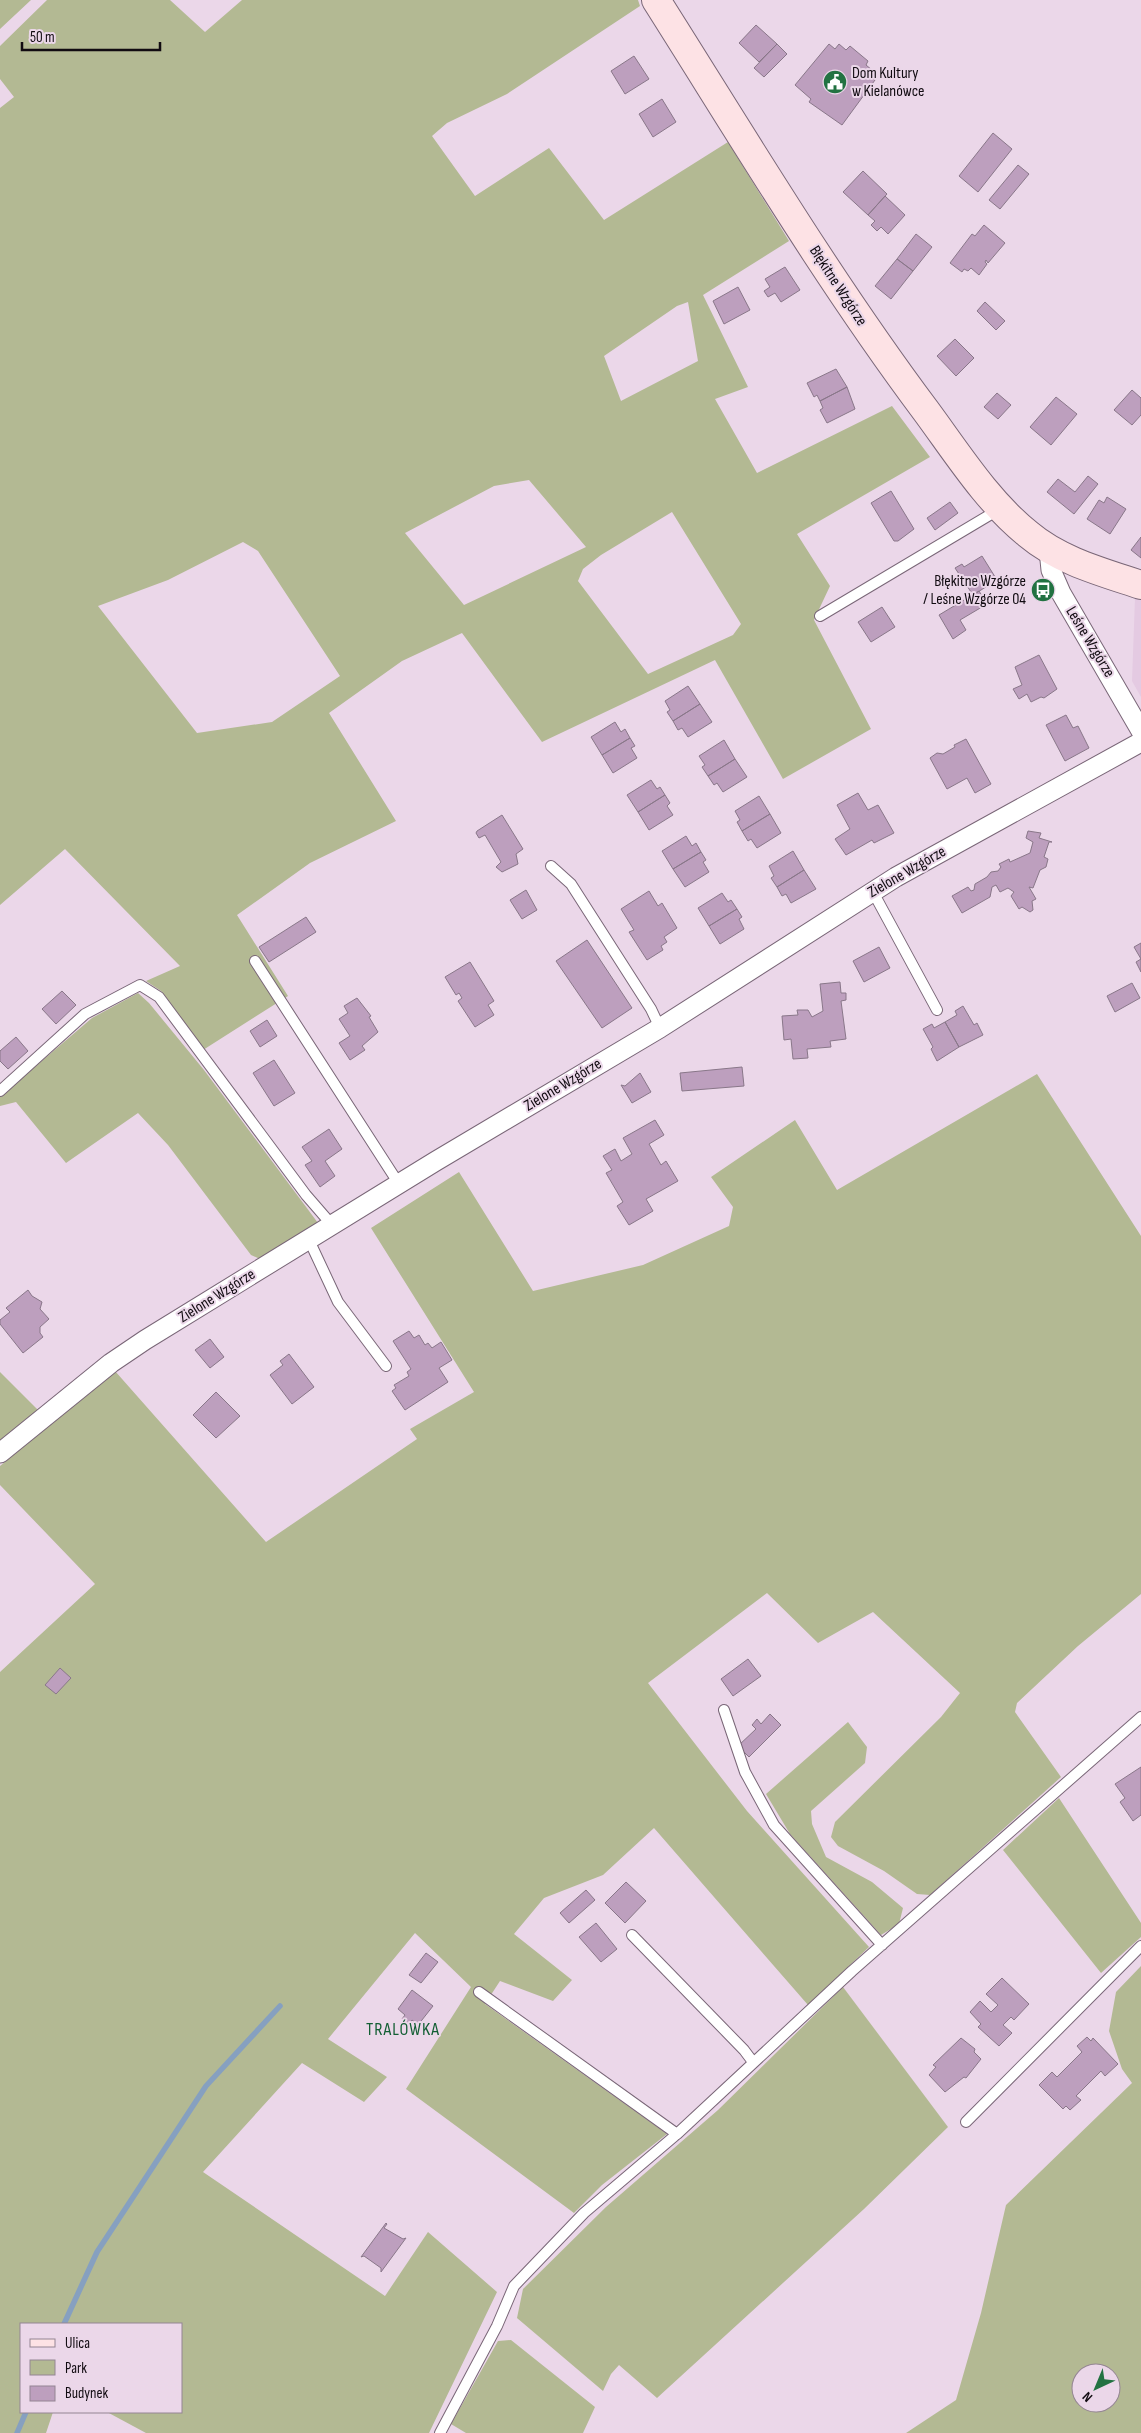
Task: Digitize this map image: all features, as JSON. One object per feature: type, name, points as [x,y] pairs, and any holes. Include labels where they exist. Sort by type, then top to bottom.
[{"type":"street","name":"Błękitne Wzgórze","points":[[656,0],[849,306],[1001,508],[1027,534],[1049,550],[1094,570],[1141,585]]},
{"type":"street","name":"Leśne Wzgórze","points":[[1049,550],[1051,570],[1061,593],[1141,731]]},
{"type":"street","name":"Zielone Wzgórze","points":[[0,1452],[111,1363],[332,1225],[660,1028],[873,892],[1141,742]]},
{"type":"lane","points":[[820,616],[1001,508]]},
{"type":"lane","points":[[552,866],[571,884],[651,1009],[660,1028]]},
{"type":"lane","points":[[873,892],[937,1010]]},
{"type":"lane","points":[[255,961],[399,1184]]},
{"type":"lane","points":[[0,1091],[86,1014],[140,985],[159,997],[306,1195],[332,1225]]},
{"type":"lane","points":[[308,1240],[338,1302],[386,1366]]},
{"type":"lane","points":[[724,1710],[745,1772],[774,1825],[882,1946]]},
{"type":"lane","points":[[440,2433],[497,2326],[514,2286],[584,2212],[677,2134],[753,2062],[882,1946],[1141,1717]]},
{"type":"lane","points":[[632,1935],[744,2050],[753,2062]]},
{"type":"lane","points":[[966,2122],[1141,1946]]},
{"type":"lane","points":[[479,1992],[677,2134]]},
{"type":"shaded area","points":[[1135,598],[1141,600],[1141,697],[1132,681]]},
{"type":"green space","points":[[0,0],[31,0],[0,29]]},
{"type":"green space","points":[[47,0],[170,0],[205,32],[242,0],[638,0],[640,6],[507,94],[447,123],[432,136],[475,196],[549,148],[604,220],[728,142],[789,241],[703,295],[748,387],[715,399],[757,473],[892,406],[930,457],[797,534],[830,586],[814,620],[871,729],[783,779],[715,660],[542,742],[462,633],[402,661],[329,713],[396,821],[310,863],[237,915],[288,996],[203,1050],[161,991],[146,981],[180,966],[65,849],[0,905],[0,108],[14,97],[0,79],[0,46]],"holes":[[[688,302],[698,361],[621,401],[604,356],[677,306]],[[529,480],[586,547],[464,605],[405,533],[494,486]],[[672,512],[741,624],[733,635],[648,674],[578,581],[583,569],[601,555]],[[243,542],[258,551],[340,676],[272,722],[197,733],[98,606],[168,580]]]},
{"type":"green space","points":[[138,993],[149,1003],[204,1070],[318,1223],[260,1259],[251,1255],[168,1145],[138,1113],[66,1163],[16,1102],[0,1106],[0,1087],[9,1089],[92,1018]]},
{"type":"green space","points":[[1037,1074],[1141,1236],[1141,1594],[1078,1646],[1017,1703],[1015,1712],[1061,1777],[930,1895],[917,1894],[884,1871],[838,1846],[831,1837],[835,1822],[941,1717],[960,1693],[873,1612],[818,1643],[767,1593],[648,1683],[747,1811],[869,1947],[808,2005],[654,1828],[603,1875],[544,1898],[514,1934],[572,1980],[553,2001],[500,1981],[485,2004],[667,2134],[602,2185],[574,2213],[406,2089],[471,1987],[415,1933],[328,2039],[387,2077],[364,2102],[302,2063],[203,2172],[385,2296],[428,2232],[497,2292],[429,2433],[146,2433],[109,2413],[182,2413],[182,2323],[20,2323],[20,2413],[53,2413],[46,2433],[0,2433],[0,1672],[95,1584],[0,1485],[0,1466],[115,1371],[266,1542],[417,1439],[410,1429],[474,1392],[371,1228],[459,1172],[533,1291],[643,1265],[729,1226],[733,1207],[711,1177],[795,1120],[837,1190]]},
{"type":"green space","points":[[0,1372],[38,1410],[0,1442]]},
{"type":"green space","points":[[848,1722],[867,1747],[865,1763],[811,1811],[812,1824],[826,1857],[872,1882],[903,1908],[899,1924],[881,1935],[790,1834],[766,1794]]},
{"type":"green space","points":[[1059,1798],[1141,1923],[1141,1937],[1101,1973],[1003,1850]]},
{"type":"green space","points":[[1141,1966],[1141,2433],[906,2433],[956,2400],[981,2313],[1006,2205],[1132,2083],[1122,2069],[1109,2031],[1116,1992]]},
{"type":"green space","points":[[843,1987],[948,2127],[864,2209],[657,2398],[619,2365],[611,2374],[603,2391],[517,2318],[523,2289],[606,2207],[718,2110]]},
{"type":"green space","points":[[511,2340],[595,2407],[583,2433],[466,2433],[451,2424],[498,2341]]},
{"type":"building","points":[[756,25],[777,44],[759,62],[739,43]]},
{"type":"building","points":[[777,44],[787,54],[764,77],[754,68]]},
{"type":"building","name":"Dom Kultury w Kielanówce","points":[[829,44],[835,49],[839,44],[846,50],[850,46],[868,61],[866,65],[872,70],[868,75],[875,80],[842,125],[809,102],[811,99],[795,85]]},
{"type":"building","points":[[634,56],[649,79],[625,94],[611,71]]},
{"type":"building","points":[[662,99],[676,122],[653,137],[639,114]]},
{"type":"building","points":[[993,133],[1012,149],[978,192],[959,176]]},
{"type":"building","points":[[1018,165],[1029,174],[1000,209],[989,200]]},
{"type":"building","points":[[863,171],[887,194],[868,215],[843,192]]},
{"type":"building","points":[[885,196],[905,215],[888,234],[881,227],[877,231],[871,225],[875,221],[868,215]]},
{"type":"building","points":[[984,225],[1005,243],[988,263],[986,260],[987,264],[979,275],[971,268],[968,271],[964,269],[962,272],[950,263],[972,234],[975,236]]},
{"type":"building","points":[[916,234],[932,247],[913,271],[897,259]]},
{"type":"building","points":[[897,259],[913,271],[891,299],[875,286]]},
{"type":"building","points":[[785,267],[800,290],[781,302],[775,293],[768,297],[764,291],[770,287],[765,279]]},
{"type":"building","points":[[738,287],[750,310],[724,324],[713,301]]},
{"type":"building","points":[[985,302],[1005,321],[996,330],[977,311]]},
{"type":"building","points":[[955,339],[974,358],[956,376],[937,356]]},
{"type":"building","points":[[836,369],[847,387],[820,401],[817,395],[814,397],[807,383]]},
{"type":"building","points":[[847,387],[855,409],[827,423],[820,410],[823,408],[820,401]]},
{"type":"building","points":[[1132,390],[1141,398],[1141,415],[1132,425],[1114,410]]},
{"type":"building","points":[[997,393],[1011,405],[998,419],[984,407]]},
{"type":"building","points":[[1056,397],[1077,414],[1051,445],[1030,427]]},
{"type":"building","points":[[1088,476],[1098,484],[1074,514],[1047,492],[1058,479],[1075,492]]},
{"type":"building","points":[[891,491],[914,529],[898,541],[894,541],[871,503]]},
{"type":"building","points":[[1107,497],[1126,509],[1110,534],[1087,519],[1099,500],[1104,503]]},
{"type":"building","points":[[950,502],[958,513],[935,530],[927,518]]},
{"type":"building","points":[[1141,537],[1141,558],[1131,550]]},
{"type":"building","points":[[982,556],[997,580],[973,595],[955,568],[962,564],[964,567]]},
{"type":"building","points":[[979,591],[987,604],[960,620],[966,630],[953,639],[939,615]]},
{"type":"building","points":[[882,607],[895,627],[871,642],[858,622]]},
{"type":"building","points":[[1039,655],[1057,689],[1044,698],[1041,697],[1031,702],[1027,694],[1019,699],[1013,689],[1022,685],[1015,667]]},
{"type":"building","points":[[688,686],[700,704],[673,721],[667,712],[670,710],[665,701]]},
{"type":"building","points":[[700,704],[712,722],[688,737],[682,728],[678,730],[673,721]]},
{"type":"building","points":[[1066,715],[1073,728],[1078,726],[1089,748],[1065,761],[1046,725]]},
{"type":"building","points":[[615,722],[621,732],[625,729],[630,738],[602,755],[591,737]]},
{"type":"building","points":[[630,738],[635,746],[631,748],[637,758],[613,773],[602,755]]},
{"type":"building","points":[[966,739],[991,784],[975,793],[967,778],[947,789],[930,758],[937,753],[943,754],[955,747],[954,745]]},
{"type":"building","points":[[724,740],[735,759],[708,776],[702,767],[705,765],[699,756]]},
{"type":"building","points":[[735,759],[747,777],[723,792],[717,783],[714,785],[708,776]]},
{"type":"building","points":[[651,780],[657,789],[660,787],[665,795],[638,812],[627,795]]},
{"type":"building","points":[[858,793],[868,810],[878,805],[894,833],[874,843],[872,840],[846,855],[835,839],[850,829],[837,805]]},
{"type":"building","points":[[665,795],[670,803],[667,806],[673,815],[649,830],[638,812]]},
{"type":"building","points":[[759,796],[770,814],[742,831],[737,822],[740,820],[735,811]]},
{"type":"building","points":[[770,814],[781,833],[757,848],[751,839],[748,841],[742,831]]},
{"type":"building","points":[[502,815],[523,849],[516,854],[518,864],[502,872],[496,867],[501,862],[485,835],[479,838],[476,833]]},
{"type":"building","points":[[1028,831],[1041,833],[1039,838],[1052,842],[1049,842],[1044,857],[1048,859],[1046,867],[1040,870],[1033,888],[1029,887],[1036,899],[1032,901],[1033,910],[1030,912],[1022,907],[1019,909],[1011,896],[1014,892],[1008,888],[1000,892],[996,885],[992,887],[990,897],[962,913],[952,896],[968,887],[971,891],[974,890],[975,884],[987,877],[991,872],[998,871],[1001,867],[999,864],[1009,859],[1010,862],[1030,853],[1033,842],[1026,838]]},
{"type":"building","points":[[686,836],[692,846],[696,843],[701,852],[673,869],[662,851]]},
{"type":"building","points":[[793,851],[804,870],[777,887],[771,878],[774,876],[769,866]]},
{"type":"building","points":[[701,852],[706,860],[703,862],[709,872],[685,887],[673,869]]},
{"type":"building","points":[[804,870],[816,889],[791,903],[786,894],[782,896],[777,887]]},
{"type":"building","points":[[526,890],[537,910],[522,919],[510,900]]},
{"type":"building","points":[[649,891],[658,906],[662,903],[677,928],[664,937],[667,942],[661,946],[663,950],[647,960],[629,932],[634,930],[621,909]]},
{"type":"building","points":[[722,893],[728,902],[731,900],[737,909],[709,926],[698,908]]},
{"type":"building","points":[[737,909],[742,917],[739,919],[744,929],[720,944],[709,926]]},
{"type":"building","points":[[306,917],[316,932],[269,962],[259,947]]},
{"type":"building","points":[[587,940],[632,1008],[602,1028],[556,961]]},
{"type":"building","points":[[1141,943],[1141,959],[1134,947]]},
{"type":"building","points":[[879,947],[890,968],[864,982],[853,961]]},
{"type":"building","points":[[1141,959],[1141,972],[1136,962]]},
{"type":"building","points":[[470,962],[494,1001],[488,1005],[494,1015],[475,1027],[458,1001],[462,998],[459,993],[456,995],[445,977]]},
{"type":"building","points":[[840,982],[841,993],[846,993],[846,1000],[841,1001],[846,1039],[830,1041],[831,1047],[807,1049],[808,1058],[793,1059],[791,1039],[784,1040],[782,1016],[798,1015],[797,1010],[808,1010],[812,1017],[823,1011],[820,984]]},
{"type":"building","points":[[1132,983],[1140,998],[1115,1012],[1107,996]]},
{"type":"building","points":[[62,991],[76,1005],[56,1024],[42,1009]]},
{"type":"building","points":[[357,998],[371,1016],[369,1017],[378,1032],[362,1046],[365,1050],[350,1060],[339,1043],[350,1036],[339,1019],[348,1013],[344,1006]]},
{"type":"building","points":[[963,1006],[974,1025],[977,1023],[983,1035],[959,1047],[945,1022],[957,1015],[955,1011]]},
{"type":"building","points":[[267,1020],[277,1036],[260,1047],[250,1031]]},
{"type":"building","points":[[945,1022],[959,1047],[937,1061],[931,1049],[933,1047],[923,1029],[932,1024],[934,1028]]},
{"type":"building","points":[[16,1037],[28,1051],[8,1069],[0,1061],[0,1051]]},
{"type":"building","points":[[274,1060],[295,1093],[274,1106],[253,1073]]},
{"type":"building","points":[[742,1067],[744,1086],[682,1091],[680,1073]]},
{"type":"building","points":[[640,1073],[651,1092],[632,1103],[621,1085],[625,1086]]},
{"type":"building","points":[[655,1120],[664,1135],[649,1144],[661,1165],[666,1161],[678,1181],[646,1199],[653,1211],[629,1225],[617,1206],[623,1202],[606,1173],[612,1170],[603,1156],[615,1149],[621,1161],[632,1154],[623,1138]]},
{"type":"building","points":[[329,1129],[342,1149],[325,1161],[335,1176],[320,1187],[305,1165],[312,1161],[302,1147]]},
{"type":"building","points":[[28,1290],[32,1296],[42,1302],[40,1309],[49,1319],[40,1327],[40,1333],[43,1337],[23,1353],[0,1324],[0,1320],[10,1312],[6,1308]]},
{"type":"building","points":[[409,1331],[414,1338],[419,1335],[425,1345],[428,1343],[432,1348],[441,1342],[452,1360],[439,1368],[448,1382],[405,1410],[392,1391],[396,1388],[394,1385],[409,1376],[407,1372],[411,1369],[393,1341]]},
{"type":"building","points":[[210,1339],[224,1357],[210,1368],[195,1350]]},
{"type":"building","points":[[289,1354],[314,1387],[292,1404],[270,1375],[283,1365],[280,1361]]},
{"type":"building","points":[[216,1392],[240,1416],[216,1438],[193,1415]]},
{"type":"building","points":[[748,1659],[761,1676],[733,1696],[721,1679]]},
{"type":"building","points":[[60,1668],[71,1678],[56,1694],[45,1685]]},
{"type":"building","points":[[770,1714],[781,1725],[749,1757],[738,1746],[756,1729],[752,1725],[757,1719],[761,1724]]},
{"type":"building","points":[[1141,1767],[1141,1815],[1133,1821],[1120,1802],[1125,1798],[1115,1784]]},
{"type":"building","points":[[626,1882],[646,1901],[625,1923],[605,1903]]},
{"type":"building","points":[[586,1890],[595,1900],[569,1923],[560,1913]]},
{"type":"building","points":[[596,1923],[617,1949],[601,1962],[579,1937]]},
{"type":"building","points":[[426,1953],[438,1962],[421,1983],[409,1975]]},
{"type":"building","points":[[1002,1978],[1029,2004],[1014,2020],[1011,2017],[1003,2025],[1012,2033],[999,2046],[978,2027],[981,2024],[970,2012],[980,2001],[991,2012],[998,2005],[986,1994]]},
{"type":"building","points":[[412,1990],[433,2006],[418,2025],[412,2020],[409,2024],[402,2019],[405,2015],[398,2009]]},
{"type":"building","points":[[1087,2037],[1091,2041],[1093,2038],[1118,2064],[1105,2076],[1101,2071],[1076,2096],[1081,2100],[1070,2110],[1066,2106],[1063,2109],[1039,2085],[1052,2072],[1057,2077],[1082,2052],[1077,2046]]},
{"type":"building","points":[[961,2038],[975,2049],[974,2052],[981,2059],[966,2078],[964,2077],[945,2092],[929,2075],[936,2067],[933,2065]]},
{"type":"building","points":[[386,2223],[384,2228],[403,2239],[406,2238],[381,2272],[381,2268],[364,2256],[361,2257]]},
{"type":"waterway","points":[[64,2323],[97,2252],[206,2086],[280,2006]]},
{"type":"waterway","points":[[17,2433],[26,2413]]},
{"type":"place","name":"Dom Kultury w Kielanówce","points":[[835,82]]},
{"type":"place","name":"Błękitne Wzgórze / Leśne Wzgórze 04","points":[[1043,590]]},
{"type":"district","name":"TRALÓWKA","points":[[403,2029]]}]
